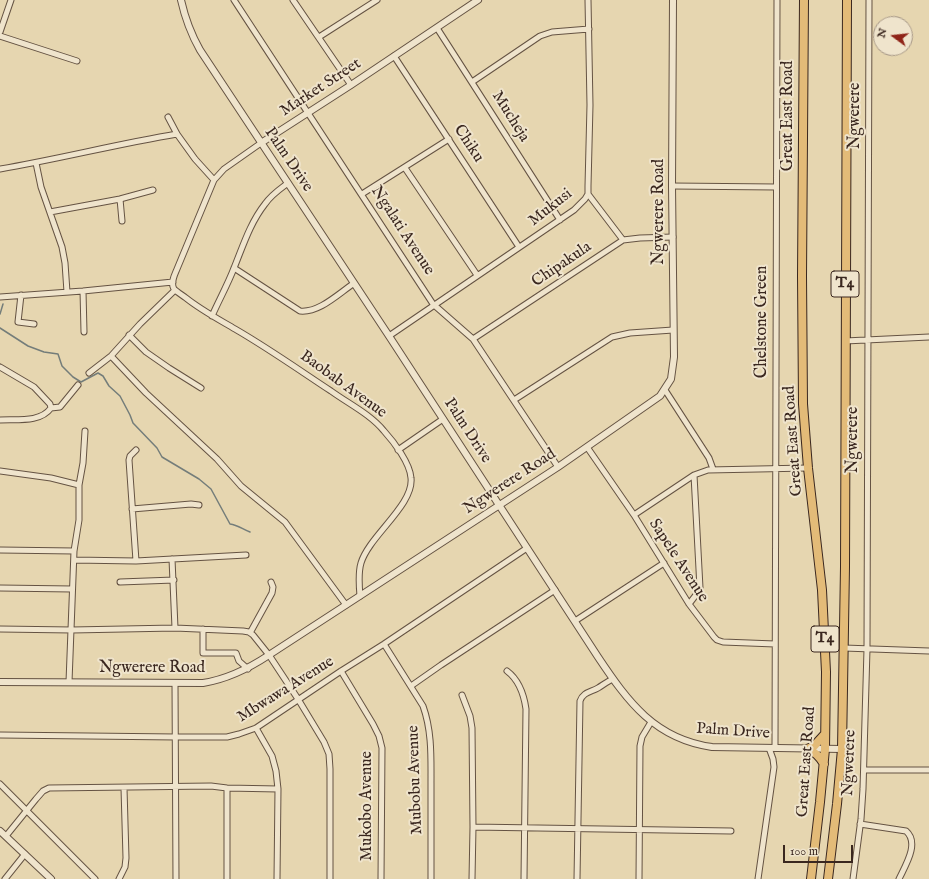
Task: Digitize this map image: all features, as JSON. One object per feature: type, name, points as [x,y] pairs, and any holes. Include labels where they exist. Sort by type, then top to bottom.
[{"type":"main road","name":"Great East Road","points":[[804,0],[802,276],[803,396],[808,468],[825,627],[825,749],[811,879]]},
{"type":"main road","name":"Great East Road","points":[[828,879],[842,749],[844,648],[847,0]]},
{"type":"main road","points":[[807,749],[814,746],[825,734]]},
{"type":"main road","points":[[807,749],[820,757],[824,764]]},
{"type":"street","points":[[0,32],[11,0]]},
{"type":"street","name":"Palm Drive","points":[[182,0],[184,15],[190,32],[200,50],[613,679],[633,705],[651,722],[673,736],[696,744],[712,747],[842,749]]},
{"type":"street","name":"Ngalati Avenue","points":[[234,0],[309,112],[433,304],[473,339],[558,467]]},
{"type":"street","points":[[293,0],[351,85]]},
{"type":"street","points":[[320,38],[377,0]]},
{"type":"street","name":"Market Street","points":[[173,282],[214,180],[224,169],[478,0]]},
{"type":"street","name":"Mukusi","points":[[389,336],[433,304],[560,220],[574,210],[588,194],[588,0]]},
{"type":"street","name":"Ngwerere Road","points":[[0,682],[203,683],[232,676],[248,669],[499,504],[558,467],[660,396],[671,379],[672,372],[673,0]]},
{"type":"street","name":"Chelstone Green","points":[[758,879],[774,767],[772,748],[775,644],[777,0]]},
{"type":"street","name":"Ngwerere","points":[[853,879],[860,824],[864,770],[867,649],[869,0]]},
{"type":"street","name":"Mucheja","points":[[437,28],[560,220]]},
{"type":"street","points":[[472,82],[540,36],[552,32],[589,29]]},
{"type":"street","points":[[0,36],[77,61]]},
{"type":"street","name":"Chiku","points":[[394,56],[519,248]]},
{"type":"street","points":[[168,117],[177,134],[195,159],[214,180]]},
{"type":"street","points":[[0,169],[177,134]]},
{"type":"street","points":[[362,194],[449,139]]},
{"type":"street","points":[[36,163],[41,188],[64,255],[67,292]]},
{"type":"street","points":[[405,168],[477,275]]},
{"type":"street","points":[[212,316],[234,268],[242,244],[264,204],[288,183]]},
{"type":"street","points":[[672,186],[776,187]]},
{"type":"street","points":[[50,212],[120,199],[153,190]]},
{"type":"street","points":[[588,194],[623,240]]},
{"type":"street","points":[[120,199],[122,221]]},
{"type":"street","name":"Chipakula","points":[[473,339],[623,240],[673,237]]},
{"type":"street","points":[[234,268],[300,312],[308,312],[317,309],[353,284]]},
{"type":"street","points":[[0,297],[173,282],[175,290],[129,335],[111,356],[89,374]]},
{"type":"street","name":"Baobab Avenue","points":[[175,290],[212,316],[271,350],[333,393],[368,415],[384,431],[408,466],[411,479],[410,488],[402,503],[363,558],[359,573],[360,596]]},
{"type":"street","points":[[83,291],[84,332]]},
{"type":"street","points":[[21,295],[18,322],[34,324]]},
{"type":"street","points":[[514,400],[612,337],[630,333],[673,330]]},
{"type":"street","points":[[129,335],[146,352],[201,388]]},
{"type":"street","points":[[845,341],[929,337]]},
{"type":"street","points":[[111,356],[146,392],[217,459],[241,486],[280,517],[318,565],[346,605]]},
{"type":"street","points":[[0,367],[34,387],[50,404],[51,408]]},
{"type":"street","points":[[0,420],[39,418],[51,408],[60,406],[78,385]]},
{"type":"street","points":[[665,390],[709,458],[713,469]]},
{"type":"street","points":[[398,450],[443,419]]},
{"type":"street","points":[[69,682],[74,551],[79,520],[79,485],[84,463],[86,431]]},
{"type":"street","name":"Sapele Avenue","points":[[587,447],[634,515],[689,604],[714,637],[720,641],[775,644]]},
{"type":"street","points":[[136,450],[130,456],[129,460],[136,561]]},
{"type":"street","points":[[634,515],[694,475],[713,469],[808,468]]},
{"type":"street","points":[[0,471],[24,476],[51,478],[79,485]]},
{"type":"street","points":[[689,604],[699,592],[700,588],[694,475]]},
{"type":"street","points":[[132,509],[192,504],[199,505]]},
{"type":"street","name":"Mbwawa Avenue","points":[[0,735],[227,737],[256,728],[527,548]]},
{"type":"street","points":[[0,550],[74,551]]},
{"type":"street","points":[[74,560],[136,561],[246,555]]},
{"type":"street","points":[[172,559],[175,628]]},
{"type":"street","points":[[575,621],[664,563]]},
{"type":"street","points":[[120,582],[174,580]]},
{"type":"street","points":[[250,633],[272,593],[273,588],[271,582]]},
{"type":"street","points":[[0,588],[72,589]]},
{"type":"street","points":[[412,686],[441,665],[555,590]]},
{"type":"street","points":[[0,628],[72,630],[175,628],[243,631],[253,635],[269,655],[298,699],[324,742],[329,754],[330,879]]},
{"type":"street","points":[[203,629],[203,653],[236,654],[238,661],[248,669]]},
{"type":"street","name":"Mubobu Avenue","points":[[384,644],[412,686],[427,717],[430,732],[431,879]]},
{"type":"street","points":[[844,648],[929,651]]},
{"type":"street","name":"Mukobo Avenue","points":[[341,671],[373,724],[379,736],[382,748],[381,879]]},
{"type":"street","points":[[507,671],[512,675],[520,687],[525,700],[526,709],[524,879]]},
{"type":"street","points":[[577,879],[580,701],[581,696],[585,693],[598,688],[613,679]]},
{"type":"street","points":[[176,683],[176,879]]},
{"type":"street","points":[[462,695],[470,716],[472,728],[472,879]]},
{"type":"street","points":[[638,879],[640,828],[640,746],[642,737],[651,722]]},
{"type":"street","points":[[256,728],[272,756],[278,789],[277,879]]},
{"type":"street","points":[[864,770],[929,770]]},
{"type":"street","points":[[0,784],[95,879]]},
{"type":"street","points":[[6,836],[43,791],[50,788],[211,786],[227,788],[278,789]]},
{"type":"street","points":[[119,879],[125,867],[126,858],[124,788]]},
{"type":"street","points":[[227,788],[227,879]]},
{"type":"street","points":[[860,824],[906,831],[910,835],[912,840],[910,855],[899,879]]},
{"type":"street","points":[[473,826],[731,830]]},
{"type":"street","points":[[0,831],[51,879]]},
{"type":"street","points":[[5,879],[25,854]]},
{"type":"waterway","points":[[0,314],[3,304]]},
{"type":"waterway","points":[[0,328],[28,346],[44,352],[58,354],[62,366],[73,377],[81,382],[98,373],[103,376],[109,386],[120,396],[133,423],[157,448],[162,457],[199,479],[211,489],[230,524],[250,532]]}]
